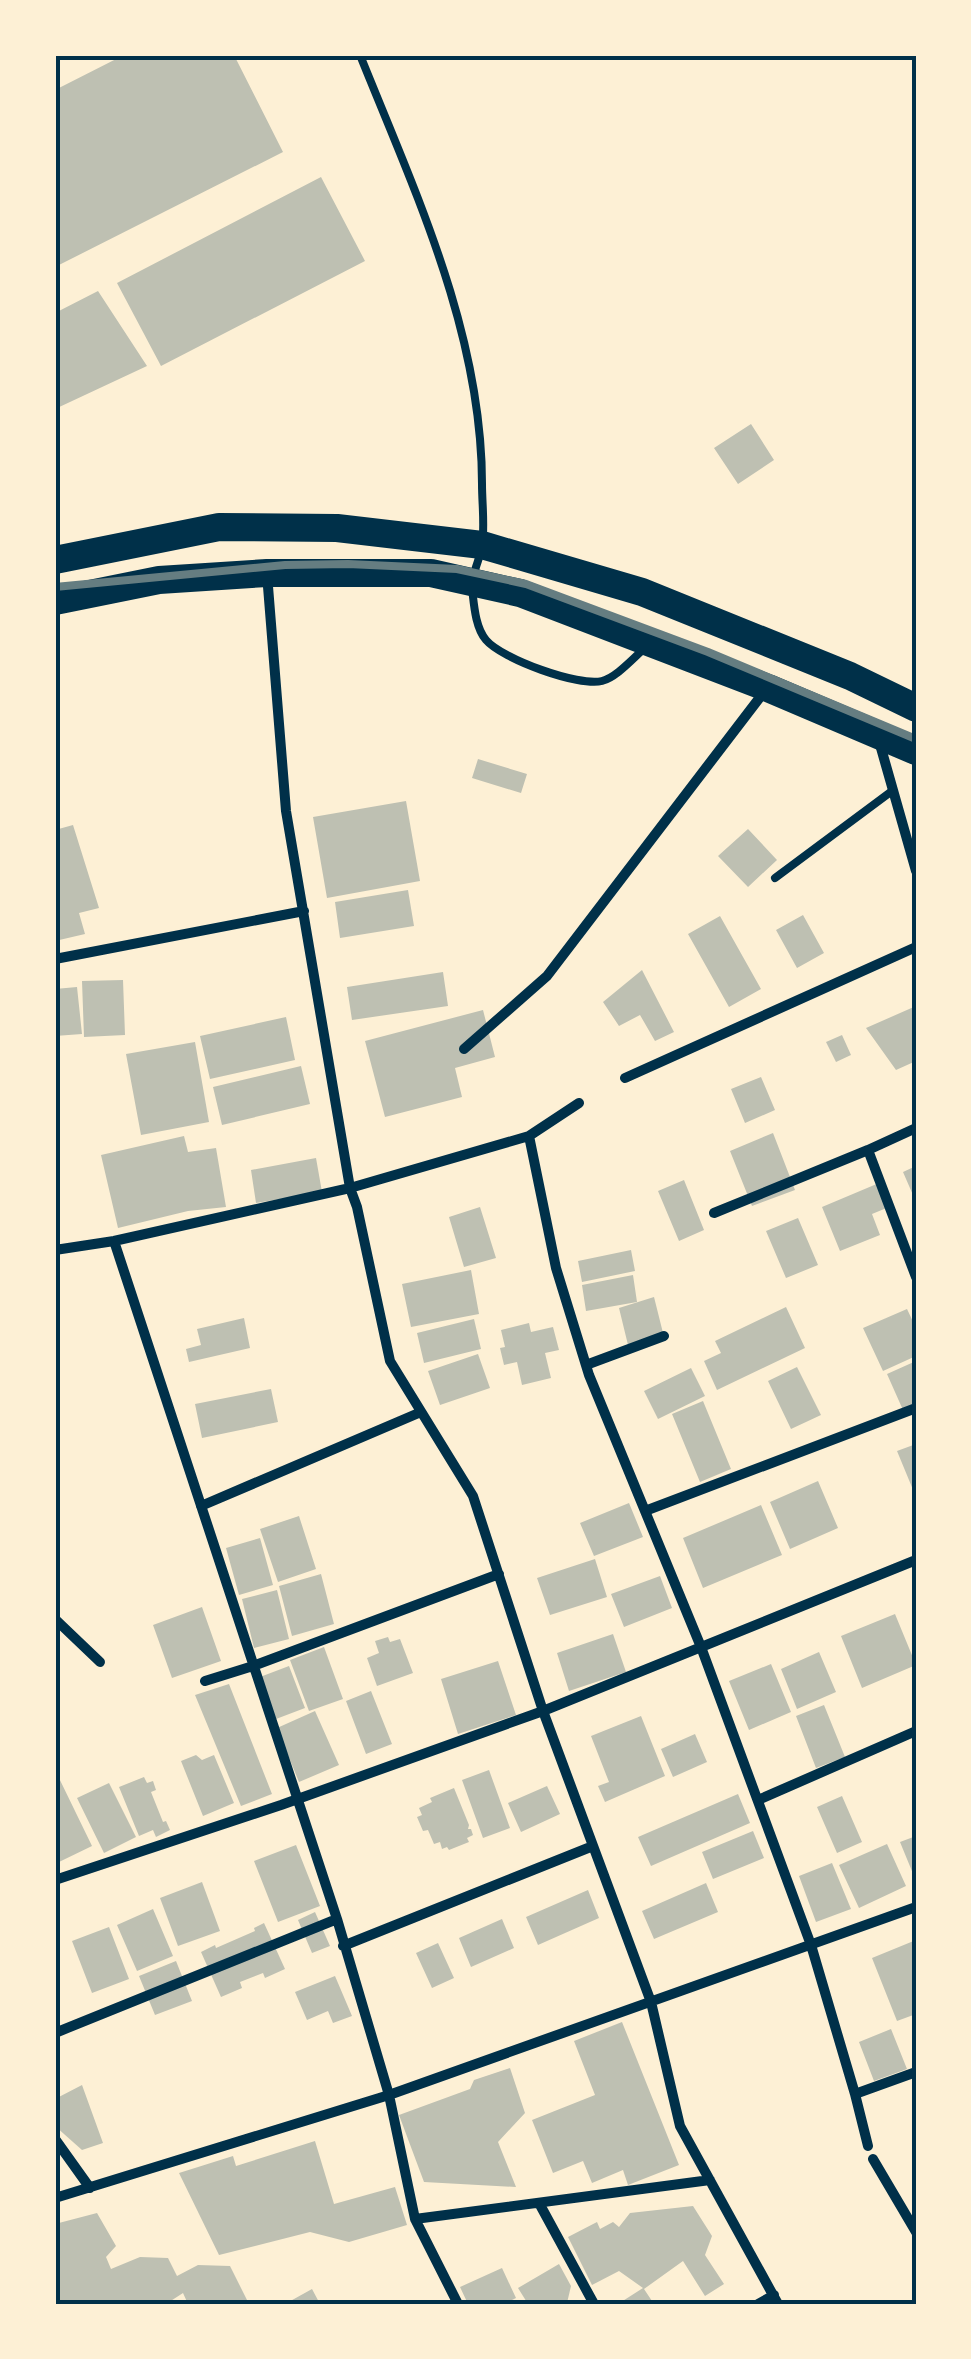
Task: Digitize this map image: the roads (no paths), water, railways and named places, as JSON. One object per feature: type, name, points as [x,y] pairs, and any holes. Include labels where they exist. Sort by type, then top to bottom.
[{"type":"highway","points":[[55,560],[219,527],[337,528],[482,544],[642,592],[850,676],[916,708]]},
{"type":"highway","points":[[55,601],[159,580],[267,573],[430,572],[520,593],[768,688],[916,751]]},
{"type":"street","points":[[267,573],[286,812],[350,1188],[390,1362],[473,1496],[543,1711],[651,2002],[680,2126],[776,2300],[758,2304]]},
{"type":"street","points":[[464,1049],[547,976],[768,688]]},
{"type":"street","points":[[878,735],[916,871]]},
{"type":"street","points":[[55,959],[304,911]]},
{"type":"street","points":[[625,1078],[916,946]]},
{"type":"street","points":[[55,1250],[114,1241],[350,1188],[528,1136],[579,1102]]},
{"type":"street","points":[[714,1213],[916,1128]]},
{"type":"street","points":[[528,1136],[556,1268],[586,1365],[701,1647],[811,1945],[868,2146]]},
{"type":"street","points":[[868,1150],[916,1276]]},
{"type":"street","points":[[114,1241],[337,1919],[390,2096],[415,2220],[458,2304]]},
{"type":"street","points":[[586,1365],[664,1336]]},
{"type":"street","points":[[645,1511],[916,1408]]},
{"type":"street","points":[[201,1506],[422,1412]]},
{"type":"street","points":[[55,1880],[543,1711],[916,1560]]},
{"type":"street","points":[[205,1681],[499,1574]]},
{"type":"street","points":[[55,1619],[100,1662]]},
{"type":"street","points":[[758,1800],[916,1730]]},
{"type":"street","points":[[343,1946],[593,1846]]},
{"type":"street","points":[[55,2198],[390,2096],[916,1907]]},
{"type":"street","points":[[55,2034],[337,1919]]},
{"type":"street","points":[[855,2094],[916,2072]]},
{"type":"street","points":[[55,2139],[90,2188]]},
{"type":"street","points":[[873,2158],[916,2232]]},
{"type":"street","points":[[415,2220],[710,2180]]},
{"type":"street","points":[[539,2203],[594,2304]]},
{"type":"lane","points":[[360,55],[436,244],[464,344],[477,408],[482,470],[482,544],[472,582],[484,638],[504,655],[588,684],[608,680],[651,643]]},
{"type":"lane","points":[[775,878],[892,791]]},
{"type":"railway","points":[[55,587],[285,565],[457,569],[526,584],[708,652],[916,739]]}]
